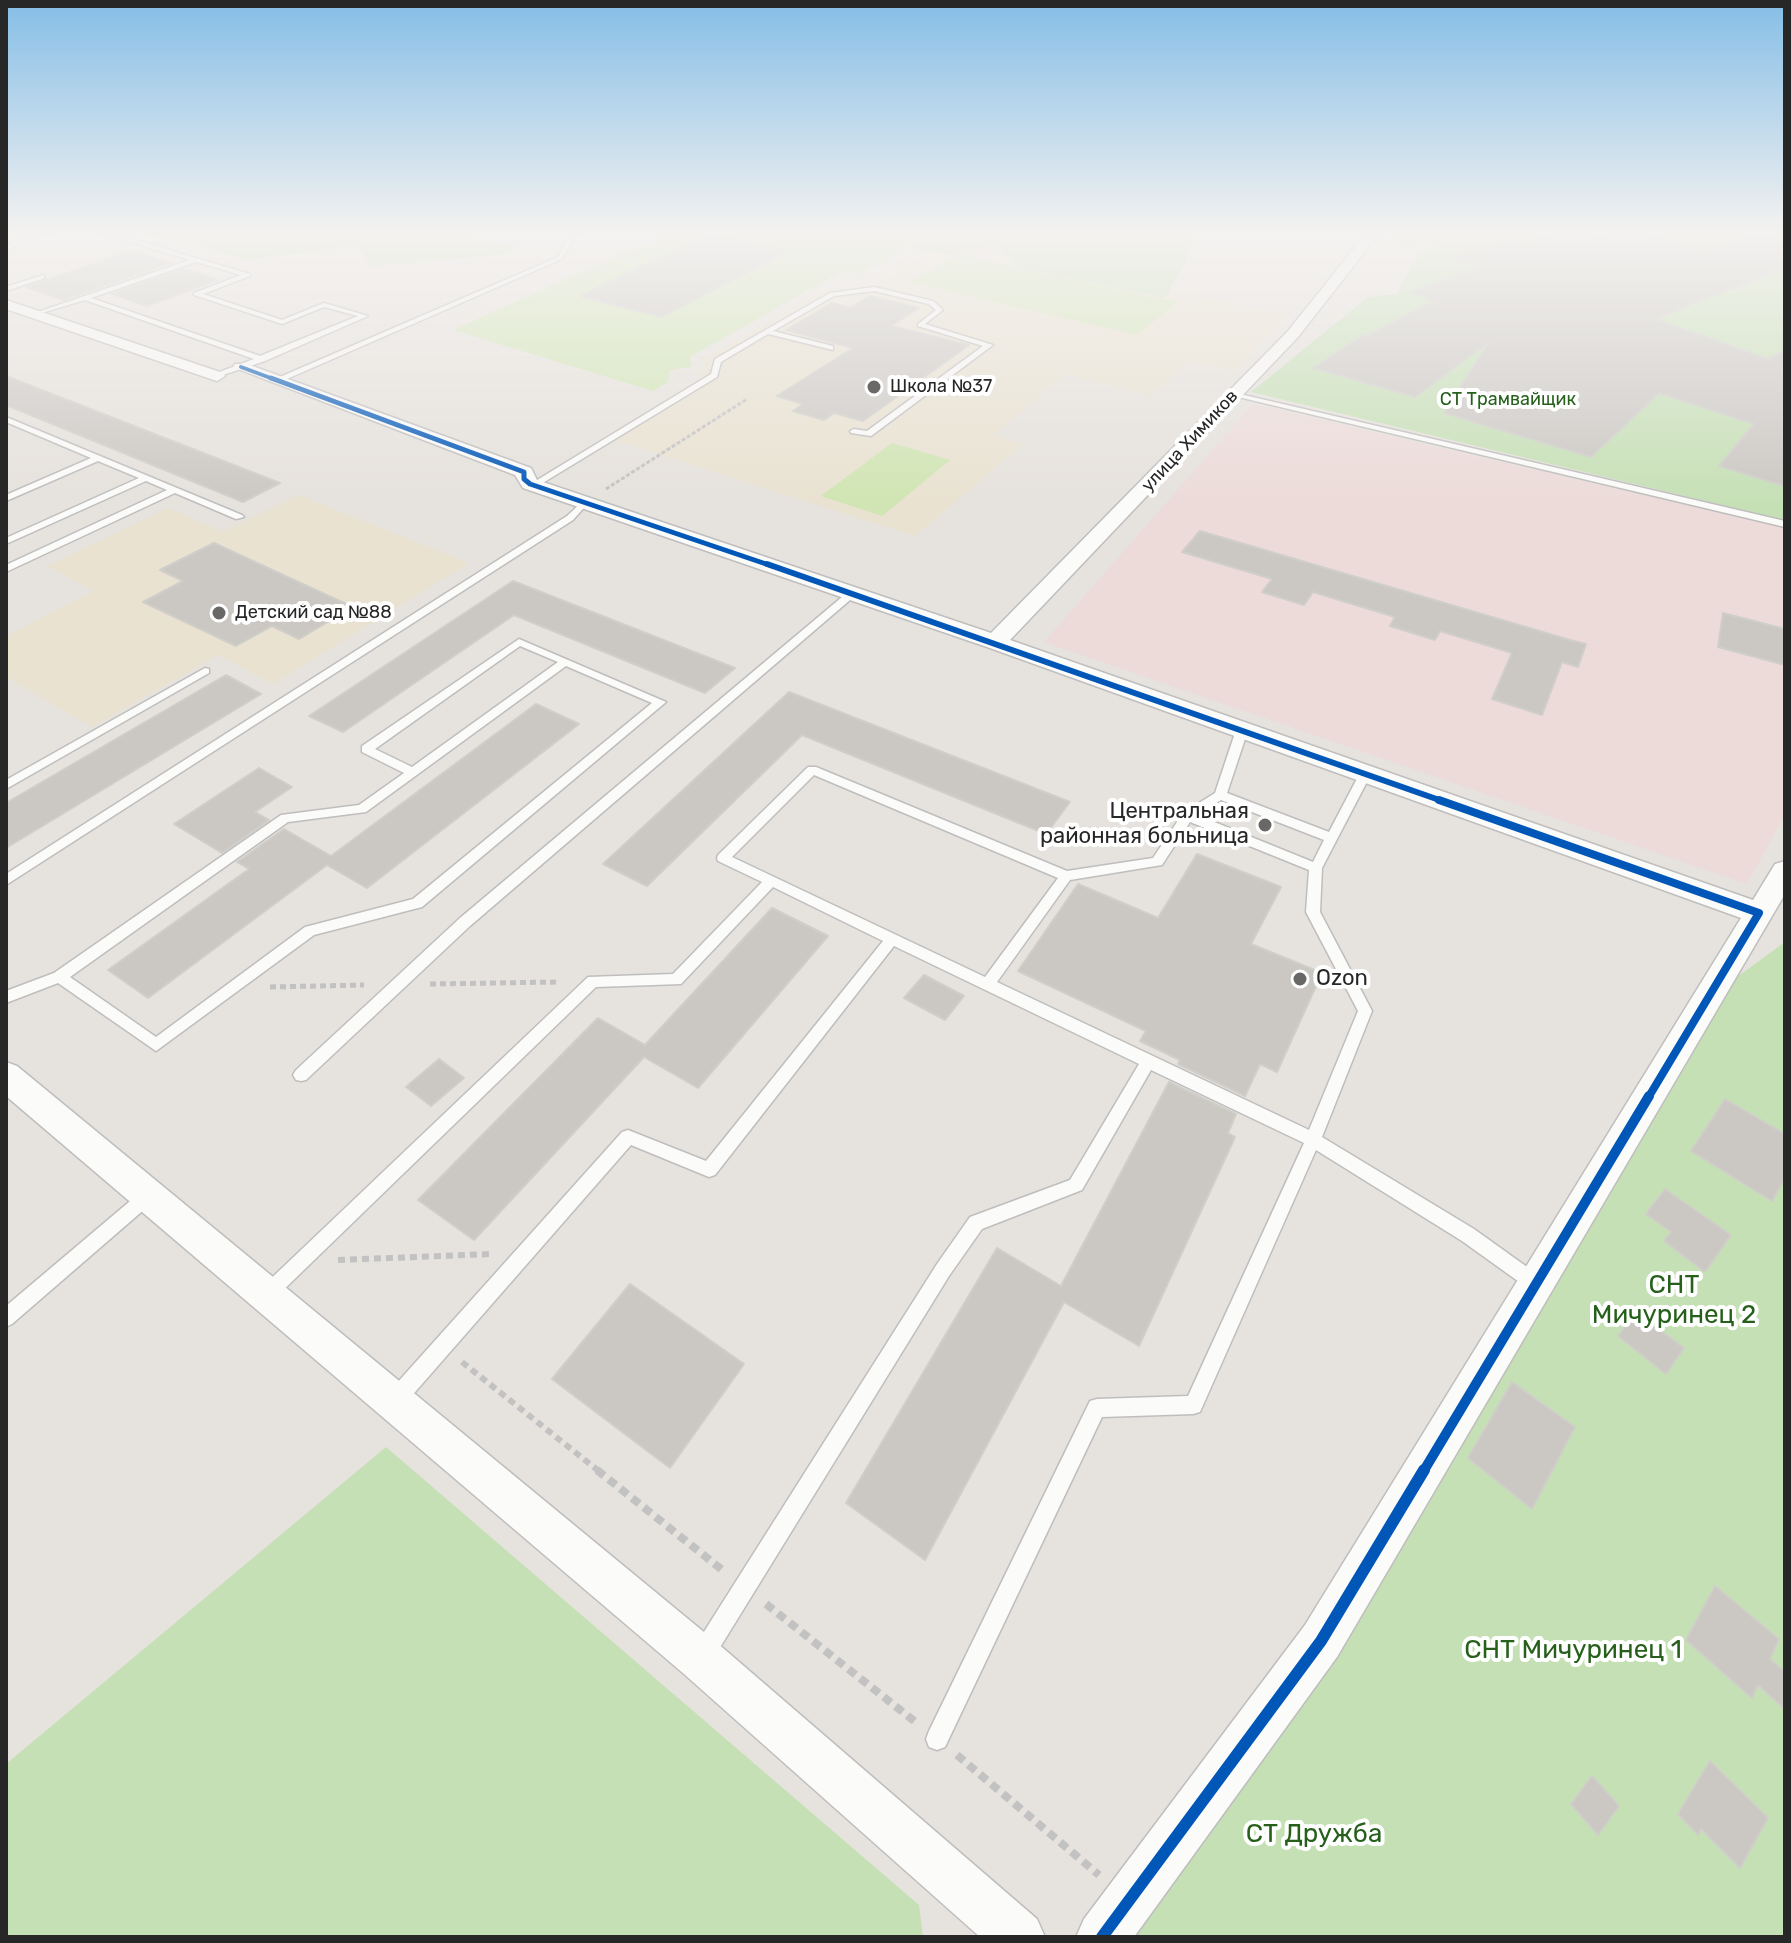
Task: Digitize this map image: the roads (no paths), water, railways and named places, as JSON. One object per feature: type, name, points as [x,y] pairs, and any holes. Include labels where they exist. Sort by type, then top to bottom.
[{"type":"street","points":[[59,322],[217,376]]},
{"type":"street","name":"улица Химиков","points":[[995,642],[1303,322]]},
{"type":"street","points":[[241,367],[524,472],[524,479],[533,485],[995,642],[1759,913]]},
{"type":"street","points":[[1102,1937],[1321,1641],[1785,871]]},
{"type":"street","points":[[6,1076],[700,1658],[1019,1937]]},
{"type":"lane","points":[[154,322],[262,359]]},
{"type":"lane","points":[[217,376],[352,322]]},
{"type":"lane","points":[[277,380],[415,322]]},
{"type":"lane","points":[[533,485],[714,375],[718,361],[785,322]]},
{"type":"lane","points":[[854,431],[868,434],[989,345],[920,325],[924,322]]},
{"type":"lane","points":[[380,328],[391,332]]},
{"type":"lane","points":[[767,332],[830,348]]},
{"type":"lane","points":[[1234,394],[1785,524]]},
{"type":"lane","points":[[6,419],[239,517]]},
{"type":"lane","points":[[6,498],[98,458]]},
{"type":"lane","points":[[6,541],[146,478]]},
{"type":"lane","points":[[6,569],[174,490]]},
{"type":"lane","points":[[6,880],[570,518],[585,502]]},
{"type":"lane","points":[[301,1075],[465,922],[852,594]]},
{"type":"lane","points":[[59,977],[156,1045],[310,931],[417,903],[660,702],[519,642],[366,749],[412,772]]},
{"type":"lane","points":[[6,997],[59,977],[285,818],[362,809],[565,662]]},
{"type":"lane","points":[[6,785],[205,671]]},
{"type":"lane","points":[[1242,730],[1220,795],[1187,816],[1157,862],[1066,876],[812,770],[723,858],[1313,1140],[1468,1235],[1536,1283]]},
{"type":"lane","points":[[937,1739],[1097,1408],[1193,1405],[1313,1140],[1365,1011],[1313,912],[1316,868],[1365,774]]},
{"type":"lane","points":[[1220,795],[1332,838]]},
{"type":"lane","points":[[1187,816],[1316,868]]},
{"type":"lane","points":[[988,984],[1066,876]]},
{"type":"lane","points":[[267,1294],[593,981],[676,980],[772,880]]},
{"type":"lane","points":[[395,1400],[628,1137],[709,1170],[893,938]]},
{"type":"lane","points":[[700,1658],[934,1283],[976,1223],[1076,1185],[1148,1061]]},
{"type":"lane","points":[[6,1318],[149,1195]]},
{"type":"place","name":"Школа №37","points":[[874,387]]},
{"type":"place","name":"Детский сад №88","points":[[219,613]]},
{"type":"place","name":"Центральная районная больница","points":[[1265,825]]},
{"type":"place","name":"Ozon","points":[[1300,979]]},
{"type":"park label","name":"СТ Трамвайщик","points":[[1508,400]]},
{"type":"park label","name":"СНТ Мичуринец 2","points":[[1674,1300]]},
{"type":"park label","name":"СНТ Мичуринец 1","points":[[1573,1650]]},
{"type":"park label","name":"СТ Дружба","points":[[1314,1834]]}]
